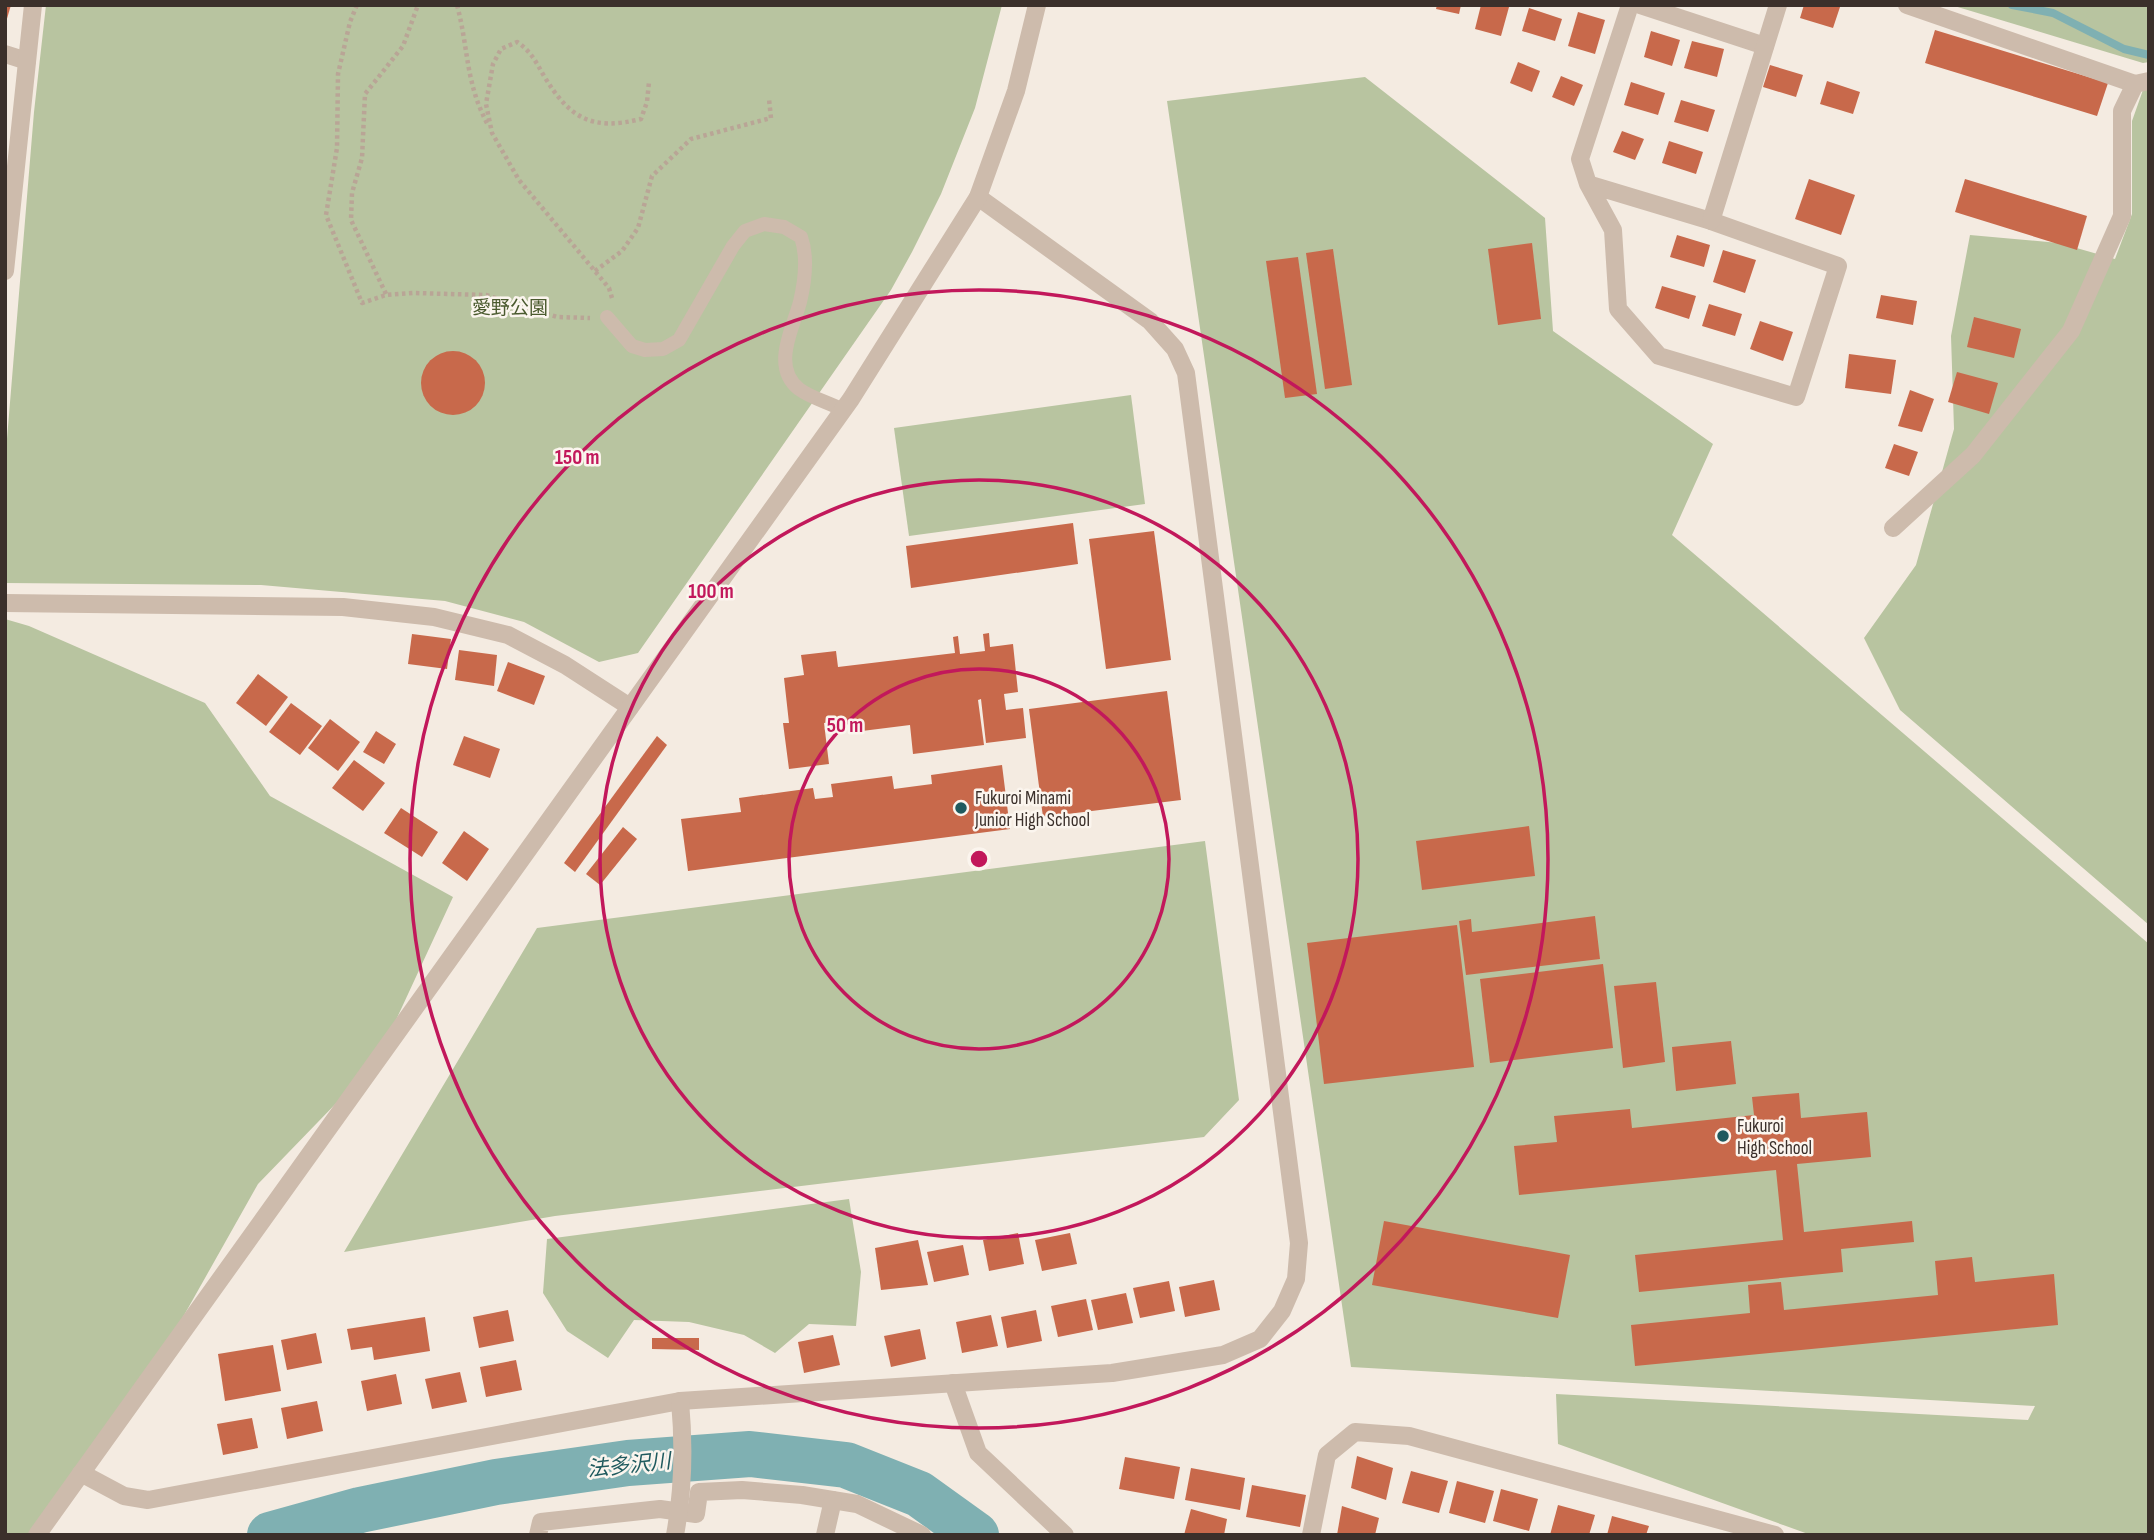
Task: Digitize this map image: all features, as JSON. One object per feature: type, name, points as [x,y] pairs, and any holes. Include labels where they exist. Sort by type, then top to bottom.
[{"type":"street","points":[[5,271],[33,5]]},
{"type":"street","points":[[37,1535],[843,410],[978,197],[1016,91],[1037,5]]},
{"type":"street","points":[[1588,184],[1711,221],[1838,266],[1796,397],[1660,356],[1618,309],[1613,230],[1588,184],[1580,159],[1630,5]]},
{"type":"street","points":[[1640,5],[1765,46]]},
{"type":"street","points":[[1711,221],[1778,5]]},
{"type":"street","points":[[1893,528],[1973,455],[2071,331],[2122,216],[2122,111],[2142,82],[1907,5]]},
{"type":"street","points":[[5,54],[27,61]]},
{"type":"street","points":[[81,1473],[124,1496],[148,1500],[681,1401],[1112,1373],[1223,1355],[1260,1339],[1282,1311],[1296,1279],[1299,1242],[1186,373],[1175,349],[1150,321],[978,197]]},
{"type":"street","points":[[5,603],[343,607],[434,617],[508,635],[565,665],[630,707]]},
{"type":"street","points":[[953,1383],[978,1453],[1065,1535]]},
{"type":"street","points":[[675,1535],[679,1513],[681,1401]]},
{"type":"street","points":[[1311,1535],[1327,1455],[1355,1432],[1409,1436],[1775,1535]]},
{"type":"street","points":[[538,1535],[541,1522],[660,1509],[696,1514],[699,1492],[742,1490],[857,1504],[922,1535]]},
{"type":"street","points":[[825,1535],[833,1500]]},
{"type":"lane","points":[[607,317],[632,346],[645,350],[663,349],[680,340],[733,246],[745,231],[764,224],[784,227],[801,237],[805,249],[801,299],[784,352],[786,370],[798,388],[843,410]]},
{"type":"path","points":[[357,5],[350,22],[338,74],[337,148],[326,215],[362,303],[386,295],[413,293],[486,295],[557,317],[607,317],[613,304],[609,288],[519,180],[478,107],[471,84],[457,5]]},
{"type":"path","points":[[386,295],[351,220],[352,193],[362,158],[365,94],[403,46],[418,5]]},
{"type":"path","points":[[492,133],[486,104],[493,64],[501,49],[517,42],[529,50],[546,80],[573,112],[592,124],[618,125],[640,119],[647,102],[649,82]]},
{"type":"path","points":[[595,271],[622,251],[638,228],[652,176],[662,165],[691,139],[771,118],[769,99]]},
{"type":"green space","name":"愛野公園","points":[[46,5],[1002,5],[975,108],[941,194],[891,290],[638,653],[599,662],[524,622],[445,601],[261,585],[5,583],[5,463],[34,112]]},
{"type":"green space","points":[[1951,5],[2149,5],[2149,62],[2143,63]]},
{"type":"green space","points":[[1365,77],[1545,218],[1553,331],[1713,444],[1672,535],[2149,944],[2149,1535],[1811,1535],[1558,1444],[1556,1394],[2028,1420],[2035,1406],[1351,1367],[1167,101]]},
{"type":"green space","points":[[2143,90],[2149,90],[2149,925],[1900,710],[1864,638],[1916,565],[1954,429],[1951,336],[1970,235],[2059,243],[2115,259],[2132,214],[2132,121]]},
{"type":"green space","points":[[1131,395],[1145,504],[909,536],[894,428]]},
{"type":"green space","points":[[5,619],[29,626],[205,703],[270,796],[453,897],[377,1061],[258,1184],[143,1388],[37,1535],[5,1535]]},
{"type":"green space","points":[[1205,841],[1239,1100],[1204,1137],[555,1216],[344,1252],[537,928]]},
{"type":"green space","points":[[849,1199],[861,1272],[856,1326],[809,1324],[775,1353],[744,1335],[689,1322],[634,1320],[608,1358],[567,1331],[543,1293],[547,1239]]},
{"type":"building","points":[[5,5],[11,5],[6,22],[5,22]]},
{"type":"building","points":[[1437,5],[1461,5],[1459,14],[1436,9]]},
{"type":"building","points":[[1481,5],[1509,7],[1501,36],[1475,29]]},
{"type":"building","points":[[1804,5],[1840,7],[1833,28],[1800,18]]},
{"type":"building","points":[[1529,8],[1562,19],[1555,41],[1522,31]]},
{"type":"building","points":[[1578,12],[1605,20],[1595,54],[1568,46]]},
{"type":"building","points":[[1935,30],[2108,83],[2097,116],[1925,63]]},
{"type":"building","points":[[1651,31],[1680,40],[1672,66],[1644,57]]},
{"type":"building","points":[[1692,41],[1724,49],[1717,77],[1684,68]]},
{"type":"building","points":[[1518,62],[1540,71],[1532,92],[1510,83]]},
{"type":"building","points":[[1770,65],[1803,75],[1796,97],[1763,87]]},
{"type":"building","points":[[1561,76],[1583,85],[1574,106],[1552,97]]},
{"type":"building","points":[[1827,81],[1860,92],[1853,114],[1820,104]]},
{"type":"building","points":[[1631,82],[1665,93],[1658,115],[1624,105]]},
{"type":"building","points":[[1681,100],[1715,110],[1708,132],[1674,122]]},
{"type":"building","points":[[1622,131],[1644,139],[1635,160],[1613,152]]},
{"type":"building","points":[[1669,141],[1703,152],[1696,174],[1662,163]]},
{"type":"building","points":[[1809,179],[1855,195],[1841,235],[1795,219]]},
{"type":"building","points":[[1965,179],[2087,216],[2077,250],[1955,212]]},
{"type":"building","points":[[1677,235],[1710,245],[1704,267],[1670,257]]},
{"type":"building","points":[[1532,243],[1541,319],[1498,325],[1488,249]]},
{"type":"building","points":[[1333,249],[1352,385],[1325,389],[1306,253]]},
{"type":"building","points":[[1723,250],[1756,260],[1745,293],[1713,282]]},
{"type":"building","points":[[1298,257],[1317,394],[1285,398],[1266,261]]},
{"type":"building","points":[[1662,286],[1696,296],[1689,319],[1655,308]]},
{"type":"building","points":[[1881,295],[1917,301],[1913,325],[1876,318]]},
{"type":"building","points":[[1709,304],[1742,314],[1735,336],[1702,326]]},
{"type":"building","points":[[1974,317],[2021,329],[2014,358],[1967,347]]},
{"type":"building","points":[[1760,321],[1793,332],[1783,361],[1750,349]]},
{"type":"building","points":[[453,351],[476,360],[485,383],[476,406],[453,415],[430,406],[421,383],[430,360]]},
{"type":"building","points":[[1849,354],[1896,360],[1891,394],[1845,388]]},
{"type":"building","points":[[1957,372],[1998,383],[1989,414],[1948,402]]},
{"type":"building","points":[[1910,390],[1934,399],[1922,432],[1898,426]]},
{"type":"building","points":[[1894,444],[1918,452],[1909,476],[1885,468]]},
{"type":"building","points":[[1073,523],[1078,564],[911,588],[906,546]]},
{"type":"building","points":[[1154,531],[1171,660],[1106,669],[1089,539]]},
{"type":"building","points":[[989,633],[990,647],[1013,644],[1018,692],[1004,694],[1006,710],[1023,708],[1026,738],[986,743],[981,699],[978,700],[984,745],[913,754],[910,725],[862,731],[861,719],[824,723],[829,764],[789,769],[783,723],[789,723],[784,678],[804,675],[801,655],[836,651],[838,667],[955,653],[953,637],[958,636],[960,654],[985,651],[983,634]]},
{"type":"building","points":[[412,634],[451,639],[447,669],[408,664]]},
{"type":"building","points":[[459,650],[497,655],[494,686],[455,680]]},
{"type":"building","points":[[508,662],[545,676],[534,705],[497,691]]},
{"type":"building","points":[[258,674],[288,697],[266,726],[236,703]]},
{"type":"building","points":[[1167,691],[1181,800],[1043,817],[1029,709]]},
{"type":"building","points":[[291,703],[322,726],[300,755],[269,732]]},
{"type":"building","points":[[330,719],[360,742],[338,771],[308,748]]},
{"type":"building","points":[[376,731],[396,744],[384,764],[363,752]]},
{"type":"building","points":[[464,736],[500,749],[490,778],[453,765]]},
{"type":"building","points":[[657,736],[667,745],[575,872],[564,863]]},
{"type":"building","points":[[354,760],[385,783],[363,811],[332,788]]},
{"type":"building","points":[[1002,765],[1010,829],[688,871],[681,819],[741,812],[739,798],[813,788],[815,799],[833,797],[831,784],[892,776],[894,789],[932,784],[931,775]]},
{"type":"building","points":[[401,808],[438,832],[422,857],[384,833]]},
{"type":"building","points":[[1529,826],[1535,876],[1422,890],[1416,841]]},
{"type":"building","points":[[623,827],[637,839],[600,885],[586,874]]},
{"type":"building","points":[[464,831],[489,849],[467,881],[442,863]]},
{"type":"building","points":[[1595,916],[1600,959],[1466,975],[1459,921],[1471,919],[1472,932]]},
{"type":"building","points":[[1457,925],[1474,1067],[1324,1084],[1307,943]]},
{"type":"building","points":[[1603,964],[1613,1048],[1490,1063],[1480,979]]},
{"type":"building","points":[[1656,982],[1665,1062],[1623,1068],[1614,986]]},
{"type":"building","points":[[1731,1041],[1736,1084],[1676,1091],[1672,1047]]},
{"type":"building","points":[[1799,1093],[1801,1118],[1867,1112],[1871,1157],[1797,1164],[1804,1232],[1912,1221],[1914,1242],[1841,1249],[1843,1272],[1639,1292],[1635,1255],[1783,1240],[1776,1170],[1519,1195],[1514,1146],[1557,1142],[1554,1116],[1630,1109],[1632,1128],[1754,1115],[1752,1097]]},
{"type":"building","points":[[1384,1221],[1570,1255],[1558,1318],[1372,1285]]},
{"type":"building","points":[[1018,1233],[1024,1264],[989,1271],[983,1240]]},
{"type":"building","points":[[1070,1233],[1077,1264],[1042,1271],[1035,1240]]},
{"type":"building","points":[[918,1240],[928,1285],[881,1290],[875,1248]]},
{"type":"building","points":[[963,1245],[969,1275],[934,1282],[927,1252]]},
{"type":"building","points":[[1972,1257],[1975,1282],[2054,1274],[2058,1325],[1635,1366],[1631,1325],[1750,1313],[1748,1285],[1781,1282],[1784,1310],[1938,1295],[1935,1261]]},
{"type":"building","points":[[1214,1280],[1220,1310],[1185,1317],[1179,1287]]},
{"type":"building","points":[[1169,1281],[1175,1311],[1140,1318],[1133,1288]]},
{"type":"building","points":[[1126,1293],[1133,1323],[1098,1330],[1091,1300]]},
{"type":"building","points":[[1086,1299],[1093,1330],[1058,1337],[1051,1306]]},
{"type":"building","points":[[508,1310],[514,1341],[479,1348],[473,1317]]},
{"type":"building","points":[[1036,1310],[1042,1341],[1007,1348],[1001,1317]]},
{"type":"building","points":[[991,1315],[998,1346],[962,1353],[956,1322]]},
{"type":"building","points":[[425,1317],[430,1351],[374,1360],[372,1347],[351,1350],[347,1329]]},
{"type":"building","points":[[920,1329],[926,1359],[891,1367],[884,1336]]},
{"type":"building","points":[[316,1333],[322,1363],[287,1370],[281,1340]]},
{"type":"building","points":[[833,1335],[840,1365],[804,1373],[798,1342]]},
{"type":"building","points":[[652,1338],[699,1338],[699,1350],[652,1349]]},
{"type":"building","points":[[273,1345],[281,1391],[225,1401],[218,1354]]},
{"type":"building","points":[[516,1360],[522,1390],[486,1397],[480,1367]]},
{"type":"building","points":[[460,1372],[467,1402],[432,1409],[425,1379]]},
{"type":"building","points":[[396,1374],[402,1404],[367,1411],[361,1381]]},
{"type":"building","points":[[317,1401],[323,1431],[287,1439],[281,1408]]},
{"type":"building","points":[[252,1418],[258,1448],[223,1455],[217,1424]]},
{"type":"building","points":[[1357,1456],[1393,1468],[1386,1500],[1351,1488]]},
{"type":"building","points":[[1125,1457],[1180,1467],[1174,1499],[1119,1489]]},
{"type":"building","points":[[1191,1468],[1245,1478],[1240,1510],[1185,1500]]},
{"type":"building","points":[[1411,1471],[1448,1481],[1439,1513],[1402,1503]]},
{"type":"building","points":[[1457,1481],[1494,1491],[1485,1523],[1449,1513]]},
{"type":"building","points":[[1252,1485],[1306,1495],[1300,1527],[1246,1517]]},
{"type":"building","points":[[1501,1489],[1538,1499],[1529,1531],[1493,1521]]},
{"type":"building","points":[[1558,1505],[1595,1515],[1589,1535],[1550,1535]]},
{"type":"building","points":[[1342,1506],[1379,1518],[1375,1535],[1337,1535]]},
{"type":"building","points":[[1191,1509],[1227,1519],[1224,1535],[1184,1535]]},
{"type":"building","points":[[1612,1516],[1649,1526],[1646,1535],[1607,1535]]},
{"type":"waterway","points":[[2012,5],[2053,13],[2124,49],[2149,55]]},
{"type":"waterway","name":"法多沢川","points":[[270,1535],[360,1510],[496,1482],[628,1463],[750,1454],[846,1465],[919,1494],[976,1535]]},
{"type":"place","name":"Fukuroi Minami Junior High School","points":[[961,808]]},
{"type":"place","name":"Fukuroi High School","points":[[1723,1136]]}]
